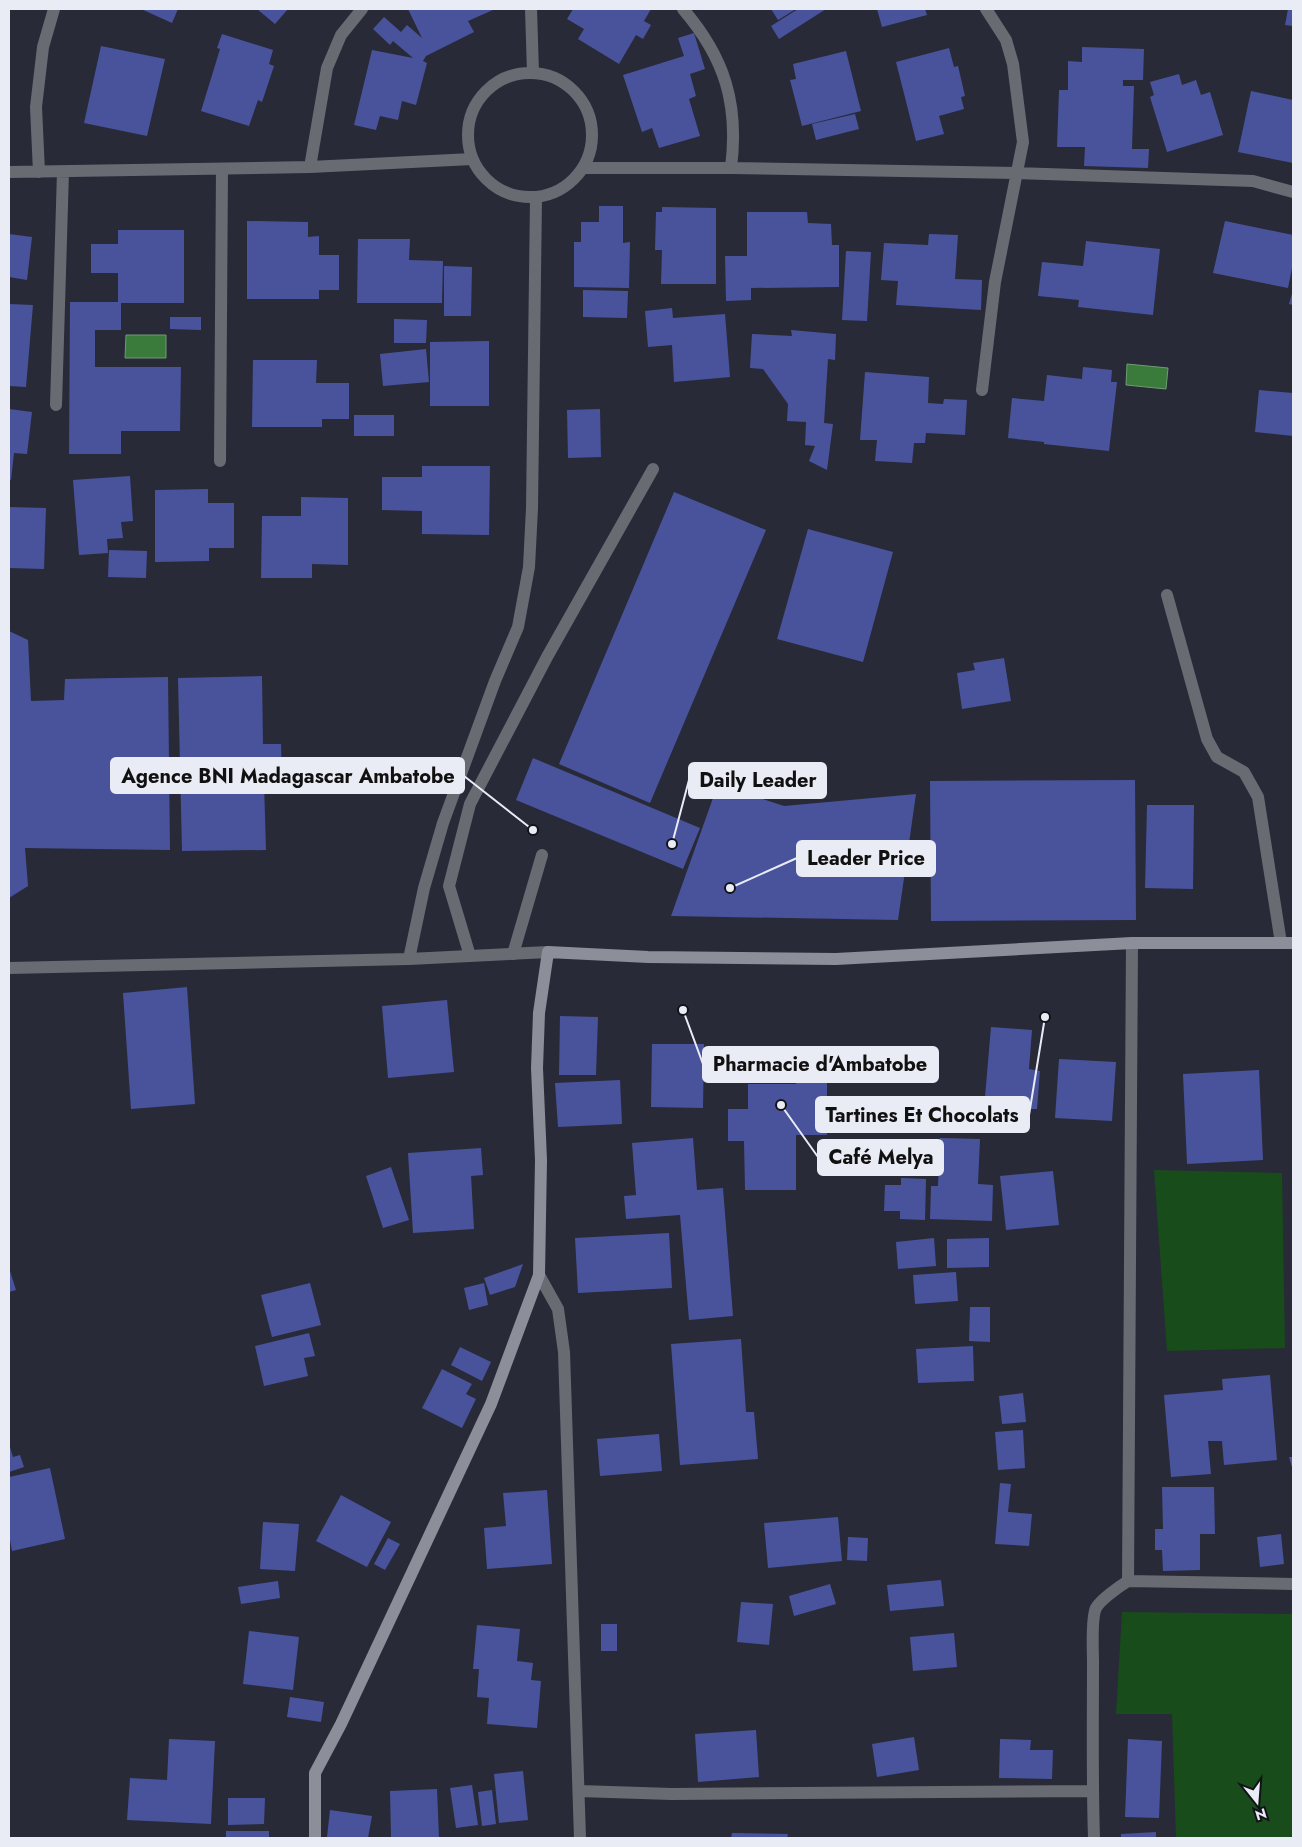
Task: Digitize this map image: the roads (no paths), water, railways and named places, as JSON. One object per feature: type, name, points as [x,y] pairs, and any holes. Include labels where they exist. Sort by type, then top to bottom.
[{"type":"street","points":[[39,172],[36,107],[44,47],[54,9]]},
{"type":"street","points":[[310,167],[326,68],[341,35],[362,9]]},
{"type":"street","points":[[531,9],[533,72]]},
{"type":"street","points":[[683,9],[700,29],[728,87],[734,143],[731,168]]},
{"type":"street","points":[[982,390],[995,282],[1023,142],[1013,64],[1006,40],[986,9]]},
{"type":"street","points":[[533,72],[554,77],[573,88],[586,106],[593,126],[592,148],[584,168],[572,183],[555,193],[536,198],[516,197],[497,189],[482,176],[472,159],[468,142],[468,124],[474,108],[485,93],[498,81],[515,75],[533,72]]},
{"type":"street","points":[[9,172],[310,167],[472,159]]},
{"type":"street","points":[[584,168],[731,168],[1016,173],[1253,181],[1293,192]]},
{"type":"street","points":[[220,461],[222,169]]},
{"type":"street","points":[[56,405],[63,172]]},
{"type":"street","points":[[409,959],[424,888],[443,823],[495,681],[518,627],[529,567],[532,508],[536,198]]},
{"type":"street","points":[[470,956],[449,886],[470,804],[546,657],[653,468]]},
{"type":"street","points":[[9,968],[409,959],[548,952],[648,957],[836,959],[1132,943],[1287,943],[1258,796],[1244,772],[1217,757],[1207,739],[1168,595]]},
{"type":"street","points":[[513,954],[542,855]]},
{"type":"street","points":[[1128,1581],[1132,943]]},
{"type":"street","points":[[315,1838],[315,1773],[341,1724],[491,1404],[539,1276],[541,1160],[537,1068],[539,1013],[548,952]]},
{"type":"street","points":[[539,1276],[558,1309],[564,1352],[580,1838]]},
{"type":"street","points":[[1094,1838],[1092,1791],[1093,1628],[1096,1608],[1116,1588],[1128,1581],[1293,1584]]},
{"type":"street","points":[[579,1791],[682,1794],[1092,1791]]},
{"type":"place","name":"Agence BNI Madagascar Ambatobe","points":[[533,830]]},
{"type":"place","name":"Daily Leader","points":[[672,844]]},
{"type":"place","name":"Leader Price","points":[[730,888]]},
{"type":"place","name":"Pharmacie d'Ambatobe","points":[[683,1010]]},
{"type":"place","name":"Tartines Et Chocolats","points":[[1045,1017]]},
{"type":"place","name":"Café Melya","points":[[781,1105]]}]
